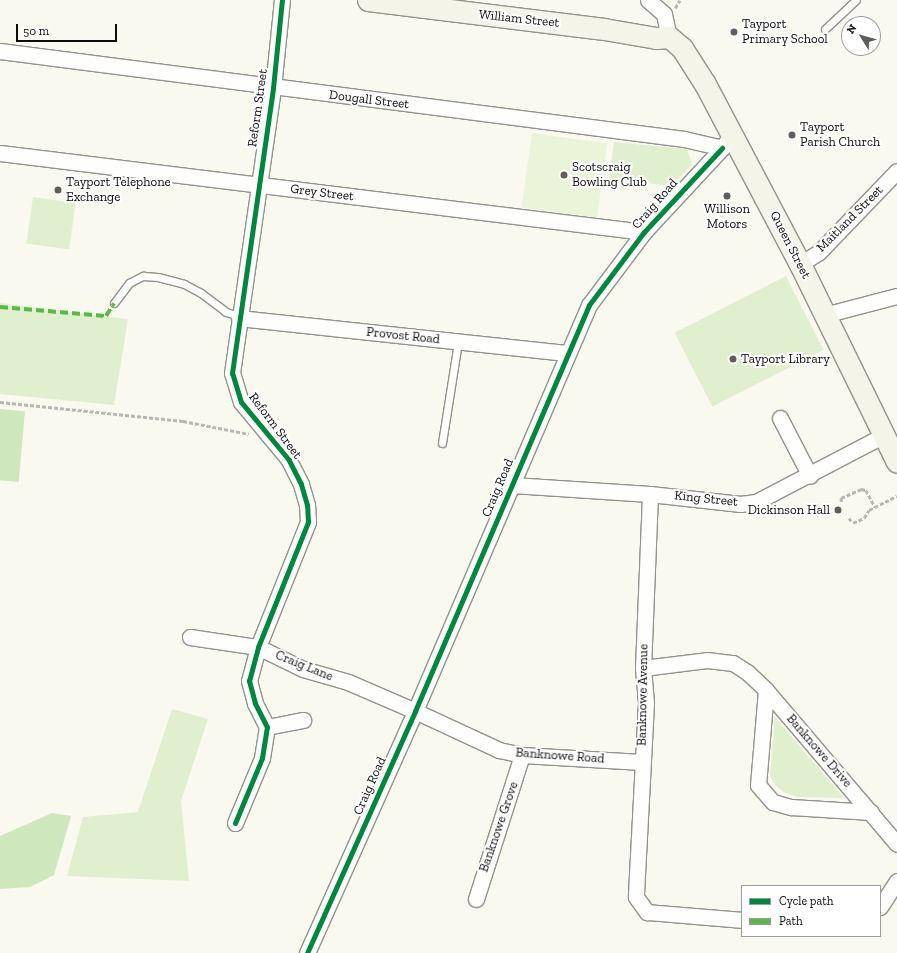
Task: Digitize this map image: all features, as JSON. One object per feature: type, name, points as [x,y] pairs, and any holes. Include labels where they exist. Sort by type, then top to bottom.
[{"type":"main road","name":"William Street","points":[[368,0],[604,29],[656,38],[669,37]]},
{"type":"main road","name":"Queen Street","points":[[669,37],[693,62],[727,142],[800,264],[897,462]]},
{"type":"street","name":"Reform Street","points":[[267,727],[255,703],[250,681],[258,647],[308,522],[307,505],[301,484],[289,460],[242,402],[232,372],[273,88],[282,0]]},
{"type":"street","points":[[648,0],[664,14],[669,37]]},
{"type":"street","name":"Dougall Street","points":[[0,52],[273,88],[684,139],[727,142]]},
{"type":"street","name":"Craig Road","points":[[308,953],[415,711],[589,305],[644,232],[727,142]]},
{"type":"street","name":"Grey Street","points":[[0,153],[644,232]]},
{"type":"street","name":"Maitland Street","points":[[800,264],[819,252],[897,171]]},
{"type":"street","points":[[824,315],[897,296]]},
{"type":"street","name":"Provost Road","points":[[239,317],[568,353]]},
{"type":"street","points":[[780,418],[810,476]]},
{"type":"street","name":"King Street","points":[[512,485],[650,494],[740,504],[756,502],[810,476],[884,435]]},
{"type":"street","name":"Banknowe Avenue","points":[[650,494],[642,668],[646,703],[636,897],[648,912],[741,920]]},
{"type":"street","name":"Craig Lane","points":[[190,637],[258,647],[303,669],[348,682],[415,711]]},
{"type":"street","name":"Banknowe Drive","points":[[642,668],[707,660],[733,662],[766,690],[897,844]]},
{"type":"street","name":"Banknowe Drive","points":[[766,690],[758,785],[773,802],[792,807],[871,812]]},
{"type":"street","name":"Banknowe Road","points":[[415,711],[499,750],[522,755],[642,762]]},
{"type":"street","points":[[235,823],[262,758],[267,727],[303,720]]},
{"type":"street","name":"Banknowe Grove","points":[[476,899],[522,755]]},
{"type":"street","points":[[881,905],[897,881]]},
{"type":"lane","points":[[825,29],[856,0]]},
{"type":"lane","points":[[114,303],[129,283],[143,276],[158,277],[184,284],[201,293],[226,312],[239,317]]},
{"type":"lane","points":[[442,443],[458,342]]},
{"type":"path","points":[[0,402],[184,421],[271,439]]},
{"type":"path","points":[[841,502],[841,498],[861,489],[866,490],[875,507]]},
{"type":"path","points":[[849,518],[853,523],[864,518],[869,510],[897,496]]},
{"type":"green space","name":"Scotscraig Bowling Club","points":[[532,133],[607,144],[597,218],[522,207]]},
{"type":"green space","points":[[614,142],[687,149],[692,164],[672,186],[609,179]]},
{"type":"green space","points":[[33,197],[76,203],[69,250],[26,244]]},
{"type":"green space","points":[[786,276],[824,350],[712,407],[675,333]]},
{"type":"green space","points":[[0,303],[128,319],[114,405],[0,394]]},
{"type":"green space","points":[[0,409],[25,411],[19,482],[0,480]]},
{"type":"green space","points":[[172,709],[208,719],[181,801],[189,881],[67,876],[83,817],[138,812]]},
{"type":"green space","points":[[775,717],[844,798],[797,797],[784,792],[775,785],[770,776]]},
{"type":"green space","points":[[52,813],[71,816],[54,875],[30,887],[0,889],[0,836]]},
{"type":"marked path","points":[[0,307],[106,316],[114,303]]},
{"type":"cycle path","points":[[235,823],[262,758],[267,727],[255,703],[249,681],[258,647],[308,522],[307,505],[301,484],[289,460],[241,402],[232,373],[273,88],[282,0]]},
{"type":"cycle path","points":[[307,953],[415,711],[589,305],[644,232],[722,148]]},
{"type":"place","name":"Tayport Primary School","points":[[734,32]]},
{"type":"place","name":"Tayport Parish Church","points":[[792,135]]},
{"type":"place","name":"Scotscraig Bowling Club","points":[[564,175]]},
{"type":"place","name":"Tayport Telephone Exchange","points":[[58,190]]},
{"type":"place","name":"Willison Motors","points":[[727,196]]},
{"type":"place","name":"Tayport Library","points":[[733,359]]},
{"type":"place","name":"Dickinson Hall","points":[[838,510]]}]
